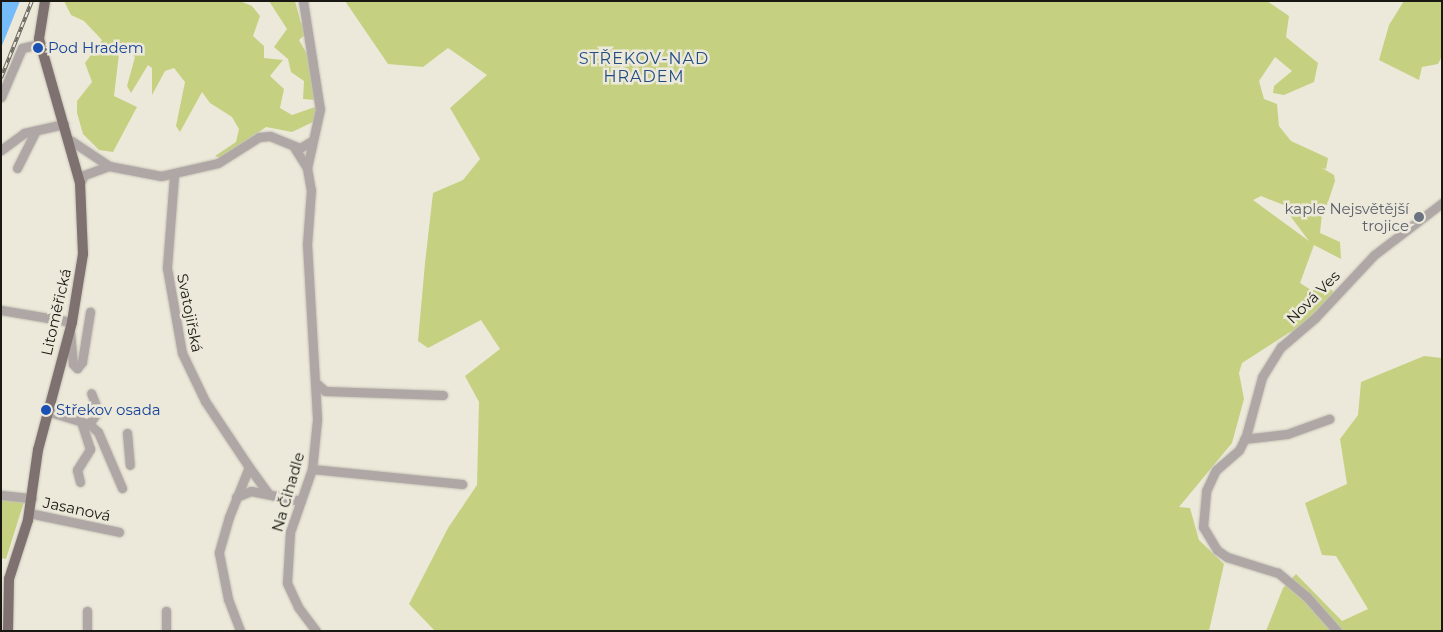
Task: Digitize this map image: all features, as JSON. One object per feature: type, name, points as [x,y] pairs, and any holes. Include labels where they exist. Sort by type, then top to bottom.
[{"type":"main road","name":"Litoměřická","points":[[8,631],[9,579],[29,513],[47,412],[71,326],[83,254],[80,183],[70,140],[40,44],[39,28],[45,1]]},
{"type":"street","name":"Na Čihadle","points":[[303,1],[320,109],[310,142],[307,168],[317,420],[312,469],[287,547],[287,583],[298,607],[316,631]]},
{"type":"street","points":[[1,97],[22,48],[40,44]]},
{"type":"street","points":[[1,150],[17,136],[64,124]]},
{"type":"street","points":[[17,168],[36,130]]},
{"type":"street","points":[[70,140],[109,166],[174,176],[218,163],[259,138],[270,136],[294,147],[305,146],[310,142]]},
{"type":"street","points":[[294,147],[307,168]]},
{"type":"street","points":[[80,183],[89,172],[109,166]]},
{"type":"street","name":"Svatojiřská","points":[[174,176],[167,268],[182,353],[205,401],[268,493]]},
{"type":"street","name":"Nová Ves","points":[[1337,631],[1307,597],[1278,573],[1227,558],[1217,550],[1203,527],[1205,497],[1210,477],[1239,450],[1244,440],[1262,377],[1281,347],[1315,318],[1374,256],[1442,203]]},
{"type":"street","points":[[1,310],[71,326],[73,364],[77,368],[82,362],[90,312]]},
{"type":"street","points":[[315,382],[325,391],[443,395]]},
{"type":"street","points":[[85,423],[98,411],[91,393]]},
{"type":"street","points":[[47,412],[85,423],[106,443],[122,488]]},
{"type":"street","points":[[1244,440],[1287,434],[1329,419]]},
{"type":"street","points":[[80,482],[77,470],[90,448],[85,423]]},
{"type":"street","points":[[114,464],[132,466],[127,434]]},
{"type":"street","points":[[240,631],[228,599],[219,552],[236,497],[249,467]]},
{"type":"street","points":[[312,469],[462,484]]},
{"type":"street","points":[[236,497],[251,491],[301,501]]},
{"type":"street","points":[[1,495],[32,498]]},
{"type":"street","name":"Jasanová","points":[[29,513],[119,532]]},
{"type":"street","points":[[87,611],[87,631]]},
{"type":"street","points":[[166,612],[166,631]]},
{"type":"green space","points":[[64,1],[240,1],[252,6],[260,16],[253,36],[264,46],[264,58],[283,60],[270,76],[284,89],[280,108],[292,115],[318,106],[313,122],[292,132],[266,127],[221,158],[215,156],[236,142],[239,129],[232,117],[210,103],[202,92],[180,132],[176,126],[185,82],[174,68],[165,71],[152,95],[152,68],[148,65],[131,93],[127,86],[135,57],[127,50],[119,54],[114,96],[137,107],[113,152],[99,150],[83,134],[77,113],[77,101],[92,82],[85,63],[102,40],[84,21],[71,15]]},
{"type":"green space","points":[[269,1],[295,1],[301,23],[306,22],[307,33],[299,40],[307,54],[316,100],[303,99],[304,81],[291,72],[288,59],[274,47],[287,29]]},
{"type":"green space","points":[[345,1],[1267,1],[1289,16],[1286,37],[1318,63],[1314,82],[1284,95],[1273,93],[1274,86],[1292,71],[1275,57],[1259,81],[1264,99],[1277,104],[1279,126],[1291,141],[1328,158],[1326,169],[1322,168],[1334,175],[1335,181],[1327,205],[1323,204],[1320,233],[1340,242],[1341,259],[1314,245],[1300,283],[1311,290],[1321,287],[1332,290],[1335,296],[1295,335],[1290,332],[1242,363],[1239,373],[1244,399],[1232,443],[1179,507],[1190,508],[1199,540],[1224,564],[1209,631],[435,631],[409,604],[448,528],[477,485],[479,402],[465,376],[500,349],[481,320],[428,348],[418,341],[425,263],[433,193],[463,180],[480,159],[450,108],[487,75],[448,48],[423,67],[388,64]],"holes":[[[1261,196],[1301,212],[1288,213],[1309,241],[1253,200]]]},
{"type":"green space","points":[[1404,1],[1442,1],[1442,56],[1438,64],[1422,67],[1419,80],[1379,60],[1389,25]]},
{"type":"green space","points":[[1424,356],[1442,358],[1442,631],[1266,631],[1283,588],[1296,574],[1342,621],[1368,609],[1336,556],[1322,555],[1305,503],[1347,484],[1340,439],[1358,415],[1361,382]]},
{"type":"green space","points":[[1,500],[24,502],[6,559],[1,558]]},
{"type":"water","points":[[1,1],[20,1],[1,48]]},
{"type":"railway","points":[[1,78],[32,1]]},
{"type":"place","name":"Pod Hradem","points":[[38,48]]},
{"type":"place","name":"kaple Nejsvětější trojice","points":[[1419,217]]},
{"type":"place","name":"Střekov osada","points":[[46,410]]},
{"type":"district","name":"STŘEKOV-NAD HRADEM","points":[[644,68]]}]
